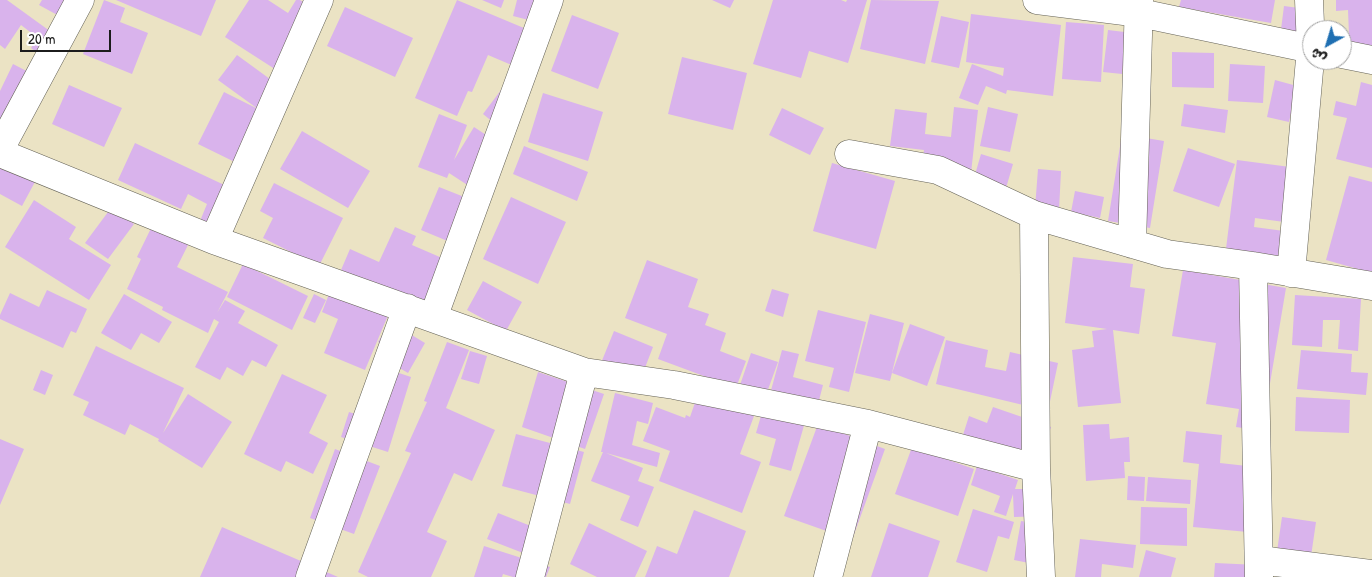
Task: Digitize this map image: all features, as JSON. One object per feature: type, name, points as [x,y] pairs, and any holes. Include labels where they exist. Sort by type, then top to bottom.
[{"type":"street","points":[[80,0],[0,151],[214,240],[584,372],[674,385],[868,424],[1036,468]]},
{"type":"street","points":[[214,240],[319,0]]},
{"type":"street","points":[[433,318],[549,0]]},
{"type":"street","points":[[1037,0],[1139,6],[1302,47]]},
{"type":"street","points":[[1309,0],[1310,20]]},
{"type":"street","points":[[1132,244],[1139,6]]},
{"type":"street","points":[[1352,56],[1372,60]]},
{"type":"street","points":[[1291,273],[1309,70]]},
{"type":"street","points":[[849,154],[938,170],[1034,215],[1167,254],[1372,286]]},
{"type":"street","points":[[1034,215],[1036,468],[1041,577]]},
{"type":"street","points":[[1252,266],[1259,568],[1372,574]]},
{"type":"street","points":[[310,577],[407,308]]},
{"type":"street","points":[[530,577],[584,372]]},
{"type":"street","points":[[828,577],[868,424]]},
{"type":"building","points":[[0,0],[7,0],[65,42],[50,62],[31,48],[38,38],[21,25],[5,49],[0,45]]},
{"type":"building","points":[[42,0],[85,0],[72,23],[39,5]]},
{"type":"building","points":[[104,0],[125,8],[120,22],[148,33],[132,74],[83,54]]},
{"type":"building","points":[[116,0],[216,0],[201,36]]},
{"type":"building","points":[[249,0],[268,0],[288,13],[296,0],[300,0],[320,13],[281,73],[225,37]]},
{"type":"building","points":[[457,0],[543,36],[528,72],[488,55],[472,92],[468,91],[457,116],[415,98]]},
{"type":"building","points":[[482,0],[504,0],[501,8]]},
{"type":"building","points":[[517,0],[539,0],[544,24],[513,16]]},
{"type":"building","points":[[712,0],[734,0],[730,8]]},
{"type":"building","points":[[773,0],[841,0],[846,2],[847,0],[867,0],[848,63],[809,51],[801,78],[753,64]]},
{"type":"building","points":[[871,0],[939,1],[925,64],[860,49]]},
{"type":"building","points":[[1181,0],[1275,0],[1271,23],[1179,7]]},
{"type":"building","points":[[1336,0],[1372,0],[1372,59],[1352,60],[1352,20],[1348,20],[1348,10],[1336,11]]},
{"type":"building","points":[[1284,6],[1299,8],[1302,22],[1302,57],[1278,53]]},
{"type":"building","points":[[345,7],[413,38],[395,77],[327,46]]},
{"type":"building","points":[[971,14],[1061,25],[1053,96],[1007,90],[1006,94],[986,86],[978,105],[959,98],[972,64],[1003,76],[1004,68],[966,62]]},
{"type":"building","points":[[572,15],[619,33],[598,89],[551,71]]},
{"type":"building","points":[[941,16],[969,22],[959,68],[931,62]]},
{"type":"building","points":[[1066,22],[1104,25],[1101,82],[1062,79]]},
{"type":"building","points":[[1108,30],[1149,35],[1125,46],[1122,74],[1103,72]]},
{"type":"building","points":[[1172,52],[1214,53],[1214,88],[1172,87]]},
{"type":"building","points":[[237,55],[285,90],[247,168],[198,144],[224,92],[258,109],[218,80]]},
{"type":"building","points":[[682,57],[747,73],[733,130],[668,114]]},
{"type":"building","points":[[13,64],[46,81],[0,137],[0,91]]},
{"type":"building","points":[[1230,64],[1265,66],[1263,103],[1228,101]]},
{"type":"building","points":[[1275,80],[1297,86],[1289,122],[1267,117]]},
{"type":"building","points":[[1361,82],[1372,85],[1372,168],[1336,159],[1347,118],[1333,115],[1336,101],[1356,106]]},
{"type":"building","points":[[69,85],[122,108],[104,147],[52,124]]},
{"type":"building","points":[[501,90],[518,102],[499,127],[483,114]]},
{"type":"building","points":[[543,93],[603,112],[588,161],[528,142]]},
{"type":"building","points":[[1184,104],[1228,110],[1225,133],[1181,126]]},
{"type":"building","points":[[954,107],[978,110],[970,182],[920,176],[924,150],[890,146],[895,109],[927,113],[925,134],[951,137]]},
{"type":"building","points":[[988,107],[1018,114],[1010,152],[980,146]]},
{"type":"building","points":[[782,108],[824,128],[810,155],[769,135]]},
{"type":"building","points":[[439,114],[467,125],[454,160],[474,127],[503,146],[475,190],[449,173],[447,178],[418,167]]},
{"type":"building","points":[[302,131],[370,171],[348,208],[280,169]]},
{"type":"building","points":[[1122,134],[1164,141],[1150,228],[1108,221]]},
{"type":"building","points":[[135,143],[235,190],[217,229],[200,221],[207,204],[188,194],[181,209],[118,180]]},
{"type":"building","points":[[524,146],[588,172],[577,201],[513,174]]},
{"type":"building","points":[[1188,148],[1235,164],[1219,207],[1173,191]]},
{"type":"building","points":[[981,154],[1013,164],[1004,195],[972,185]]},
{"type":"building","points":[[1237,160],[1313,170],[1306,225],[1255,218],[1254,227],[1284,231],[1279,272],[1224,265]]},
{"type":"building","points":[[832,163],[895,181],[876,249],[813,231]]},
{"type":"building","points":[[0,165],[36,180],[22,206],[0,194]]},
{"type":"building","points":[[1038,169],[1061,171],[1059,210],[1035,208]]},
{"type":"building","points":[[1349,176],[1372,182],[1372,273],[1326,260]]},
{"type":"building","points":[[274,183],[343,218],[319,266],[263,238],[273,218],[260,211]]},
{"type":"building","points":[[439,187],[482,204],[462,247],[421,230]]},
{"type":"building","points":[[1075,191],[1104,197],[1100,218],[1071,212]]},
{"type":"building","points":[[511,197],[566,222],[538,284],[483,259]]},
{"type":"building","points":[[34,200],[76,227],[69,239],[111,265],[89,300],[5,247]]},
{"type":"building","points":[[111,208],[134,224],[108,259],[85,243]]},
{"type":"building","points":[[155,220],[191,239],[177,267],[228,292],[217,313],[225,300],[245,311],[238,323],[278,345],[266,367],[252,360],[243,376],[227,367],[220,380],[195,367],[219,322],[214,319],[208,333],[162,310],[163,307],[127,289],[141,259],[137,257]]},
{"type":"building","points":[[395,227],[416,236],[412,245],[456,264],[435,312],[341,270],[350,249],[379,262]]},
{"type":"building","points":[[1073,257],[1133,264],[1130,287],[1145,289],[1139,334],[1113,330],[1121,403],[1078,407],[1072,350],[1094,347],[1092,331],[1107,329],[1065,323]]},
{"type":"building","points":[[647,260],[698,279],[688,307],[709,314],[705,325],[726,333],[720,351],[746,361],[736,388],[658,359],[667,334],[625,318]]},
{"type":"building","points":[[243,264],[308,296],[292,330],[227,297]]},
{"type":"building","points":[[1183,270],[1286,288],[1262,431],[1236,427],[1239,409],[1206,404],[1216,343],[1172,336]]},
{"type":"building","points":[[483,281],[522,302],[506,331],[467,310]]},
{"type":"building","points":[[331,289],[389,313],[365,370],[324,353],[338,319],[322,312]]},
{"type":"building","points":[[772,289],[789,294],[783,317],[765,311]]},
{"type":"building","points":[[47,290],[87,309],[76,333],[71,331],[63,348],[0,319],[10,293],[39,307]]},
{"type":"building","points":[[124,294],[172,322],[159,343],[141,333],[131,350],[101,333]]},
{"type":"building","points":[[314,294],[326,300],[315,323],[303,318]]},
{"type":"building","points":[[1295,295],[1361,299],[1358,351],[1338,349],[1340,320],[1323,320],[1322,347],[1292,345]]},
{"type":"building","points":[[818,310],[866,322],[849,392],[829,387],[834,368],[805,361]]},
{"type":"building","points":[[870,314],[904,323],[890,381],[855,373]]},
{"type":"building","points":[[390,322],[425,343],[408,373],[391,363],[397,353],[378,342]]},
{"type":"building","points":[[910,324],[945,337],[927,386],[892,373]]},
{"type":"building","points":[[614,331],[653,347],[641,378],[601,363]]},
{"type":"building","points":[[946,340],[988,350],[985,367],[1006,371],[1010,352],[1058,363],[1048,411],[936,384]]},
{"type":"building","points":[[447,342],[469,350],[446,408],[495,430],[472,481],[454,473],[427,532],[447,541],[431,577],[368,577],[358,572],[411,453],[405,451],[427,402],[424,401]]},
{"type":"building","points":[[96,346],[184,388],[163,433],[188,394],[232,422],[202,468],[158,441],[159,439],[130,424],[125,435],[83,415],[89,402],[73,395]]},
{"type":"building","points":[[782,350],[799,354],[793,377],[823,385],[817,408],[770,394]]},
{"type":"building","points":[[1301,350],[1352,354],[1351,372],[1368,373],[1366,395],[1297,389]]},
{"type":"building","points":[[470,351],[487,356],[479,384],[461,379]]},
{"type":"building","points":[[751,353],[778,362],[766,395],[740,385]]},
{"type":"building","points":[[387,369],[411,377],[388,452],[341,437],[349,412],[371,419]]},
{"type":"building","points":[[41,370],[53,375],[45,395],[33,390]]},
{"type":"building","points":[[538,372],[604,394],[585,449],[522,427]]},
{"type":"building","points":[[282,374],[327,395],[309,433],[328,443],[313,474],[286,461],[281,472],[244,454]]},
{"type":"building","points":[[615,393],[653,403],[648,424],[637,421],[632,445],[660,453],[657,467],[606,453],[643,468],[638,481],[654,487],[638,527],[620,520],[630,496],[591,481],[603,452],[601,452]]},
{"type":"building","points":[[698,394],[754,416],[740,454],[761,462],[742,513],[659,481],[670,451],[643,441],[656,407],[685,418],[686,415],[690,417]]},
{"type":"building","points":[[1296,397],[1350,400],[1349,433],[1295,431]]},
{"type":"building","points":[[993,407],[1051,427],[1038,465],[962,438],[969,416],[987,423]]},
{"type":"building","points":[[763,409],[805,422],[791,471],[769,465],[776,439],[756,433]]},
{"type":"building","points":[[818,424],[885,449],[852,540],[784,516]]},
{"type":"building","points":[[1109,424],[1110,439],[1129,437],[1130,462],[1124,462],[1125,478],[1086,481],[1083,425]]},
{"type":"building","points":[[1186,431],[1222,435],[1220,463],[1265,468],[1259,533],[1193,527],[1199,464],[1183,462]]},
{"type":"building","points":[[516,434],[584,452],[570,504],[502,486]]},
{"type":"building","points":[[0,439],[24,449],[0,505]]},
{"type":"building","points":[[912,447],[974,469],[958,516],[895,494]]},
{"type":"building","points":[[335,449],[380,466],[354,534],[310,518]]},
{"type":"building","points":[[977,466],[1018,480],[1015,489],[1047,489],[1048,516],[1014,517],[1013,494],[1006,516],[994,512],[1000,496],[971,485]]},
{"type":"building","points":[[1128,476],[1145,477],[1144,501],[1127,500]]},
{"type":"building","points":[[1148,477],[1191,480],[1190,504],[1146,501]]},
{"type":"building","points":[[1141,507],[1187,508],[1187,546],[1140,544]]},
{"type":"building","points":[[973,509],[1014,522],[1009,539],[998,536],[987,572],[956,562]]},
{"type":"building","points":[[694,510],[746,531],[729,577],[645,577],[657,546],[677,554]]},
{"type":"building","points":[[498,513],[551,534],[541,560],[487,539]]},
{"type":"building","points":[[1282,517],[1316,522],[1309,570],[1275,565]]},
{"type":"building","points":[[1021,521],[1042,525],[1034,564],[1014,560]]},
{"type":"building","points":[[589,523],[647,551],[635,577],[597,577],[570,564]]},
{"type":"building","points":[[889,523],[940,541],[928,577],[871,577]]},
{"type":"building","points":[[222,527],[338,577],[200,577]]},
{"type":"building","points":[[1080,539],[1136,545],[1133,568],[1102,564],[1101,577],[1075,577]]},
{"type":"building","points":[[484,546],[550,567],[546,577],[513,577],[503,574],[502,577],[474,577]]},
{"type":"building","points":[[1146,550],[1176,558],[1171,577],[1139,577]]},
{"type":"building","points":[[1215,563],[1258,565],[1257,577],[1214,577]]}]
